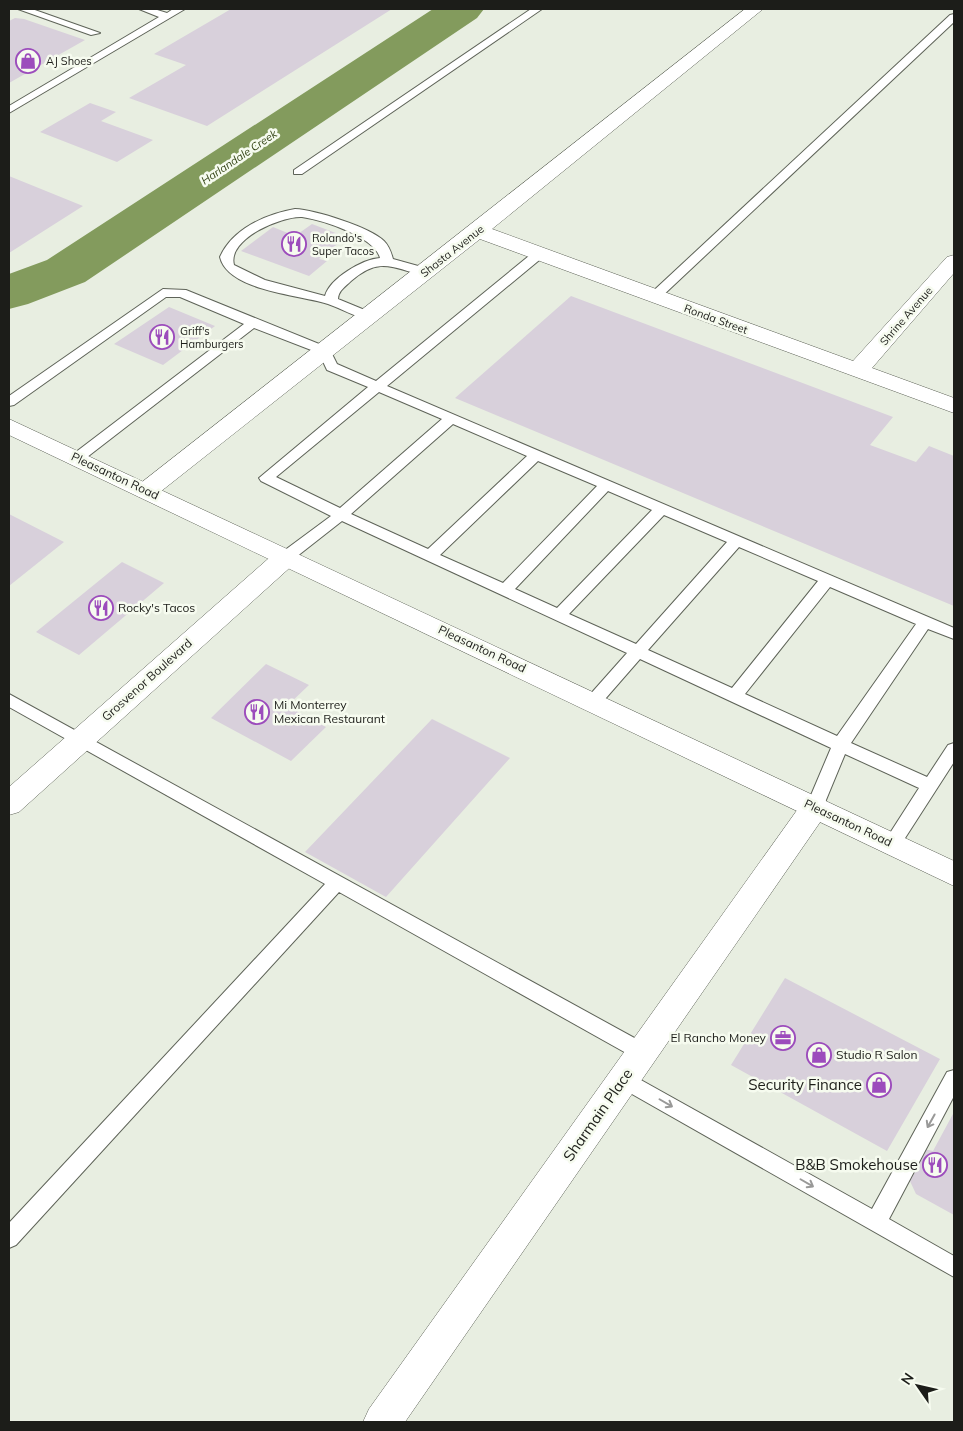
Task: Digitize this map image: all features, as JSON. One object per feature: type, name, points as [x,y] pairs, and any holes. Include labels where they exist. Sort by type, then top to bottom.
[{"type":"street","name":"Shasta Avenue","points":[[146,491],[477,232],[755,9]]},
{"type":"street","name":"Ronda Street","points":[[477,232],[954,406]]},
{"type":"street","name":"Shrine Avenue","points":[[857,371],[954,261]]},
{"type":"street","name":"Pleasanton Road","points":[[9,426],[954,874]]},
{"type":"street","name":"Grosvenor Boulevard","points":[[9,804],[286,557]]},
{"type":"street","name":"Sharmain Place","points":[[382,1422],[815,807]]},
{"type":"lane","points":[[23,9],[95,33]]},
{"type":"lane","points":[[144,9],[167,16]]},
{"type":"lane","points":[[9,110],[180,9]]},
{"type":"lane","points":[[298,172],[537,9]]},
{"type":"lane","points":[[654,297],[954,17]]},
{"type":"lane","points":[[368,316],[331,301],[278,288],[234,272],[227,264],[226,256],[232,246],[262,223],[278,216],[295,213],[318,216],[369,236],[380,242],[386,250],[387,260]]},
{"type":"lane","points":[[539,254],[266,478],[558,616],[930,786]]},
{"type":"lane","points":[[331,301],[332,293],[361,267],[374,260],[387,260],[425,272]]},
{"type":"lane","points":[[9,402],[155,297],[163,293],[182,293],[324,351],[332,367],[954,634]]},
{"type":"lane","points":[[77,458],[254,323]]},
{"type":"lane","points":[[286,557],[341,515],[452,418]]},
{"type":"lane","points":[[431,555],[536,454]]},
{"type":"lane","points":[[505,590],[606,484]]},
{"type":"lane","points":[[558,616],[662,508]]},
{"type":"lane","points":[[594,702],[737,540]]},
{"type":"lane","points":[[734,697],[828,579]]},
{"type":"lane","points":[[815,807],[841,744],[925,622]]},
{"type":"lane","points":[[9,700],[642,1052]]},
{"type":"lane","points":[[892,844],[954,749]]},
{"type":"lane","points":[[9,1238],[337,882]]},
{"type":"lane","points":[[876,1222],[954,1078]]},
{"type":"lane","points":[[623,1079],[954,1267]]},
{"type":"building","points":[[231,9],[392,9],[207,126],[129,98],[186,65],[154,54]]},
{"type":"building","name":"AJ Shoes","points":[[15,18],[24,19],[85,40],[9,83],[9,21]]},
{"type":"building","points":[[90,103],[116,112],[101,121],[153,140],[117,162],[40,132]]},
{"type":"building","points":[[9,176],[83,206],[9,253]]},
{"type":"building","name":"Rolando's Super Tacos","points":[[312,224],[346,237],[319,259],[327,261],[309,276],[241,251],[273,227],[295,236]]},
{"type":"building","points":[[571,296],[893,417],[870,445],[916,462],[929,446],[954,456],[954,606],[455,398]]},
{"type":"building","name":"Griff's Hamburgers","points":[[169,307],[215,326],[163,365],[114,344]]},
{"type":"building","points":[[9,514],[64,542],[9,586]]},
{"type":"building","name":"Rocky's Tacos","points":[[122,562],[164,583],[79,655],[36,632]]},
{"type":"building","name":"Mi Monterrey Mexican Restaurant","points":[[266,664],[309,685],[287,706],[326,727],[291,761],[211,718]]},
{"type":"building","points":[[432,719],[510,758],[386,897],[305,852]]},
{"type":"building","points":[[785,978],[940,1059],[887,1151],[731,1065]]},
{"type":"building","name":"B&B Smokehouse","points":[[954,1112],[954,1215],[916,1194],[909,1179],[924,1149],[933,1151]]},
{"type":"waterway","name":"Harlandale Creek","points":[[9,293],[66,271],[462,9]]},
{"type":"place","name":"AJ Shoes","points":[[28,61]]},
{"type":"place","name":"Rolando's Super Tacos","points":[[294,244]]},
{"type":"place","name":"Griff's Hamburgers","points":[[162,337]]},
{"type":"place","name":"Rocky's Tacos","points":[[101,608]]},
{"type":"place","name":"Mi Monterrey Mexican Restaurant","points":[[257,712]]},
{"type":"place","name":"El Rancho Money","points":[[783,1038]]},
{"type":"place","name":"Studio R Salon","points":[[819,1055]]},
{"type":"place","name":"Security Finance","points":[[879,1085]]},
{"type":"place","name":"B&B Smokehouse","points":[[935,1165]]}]
